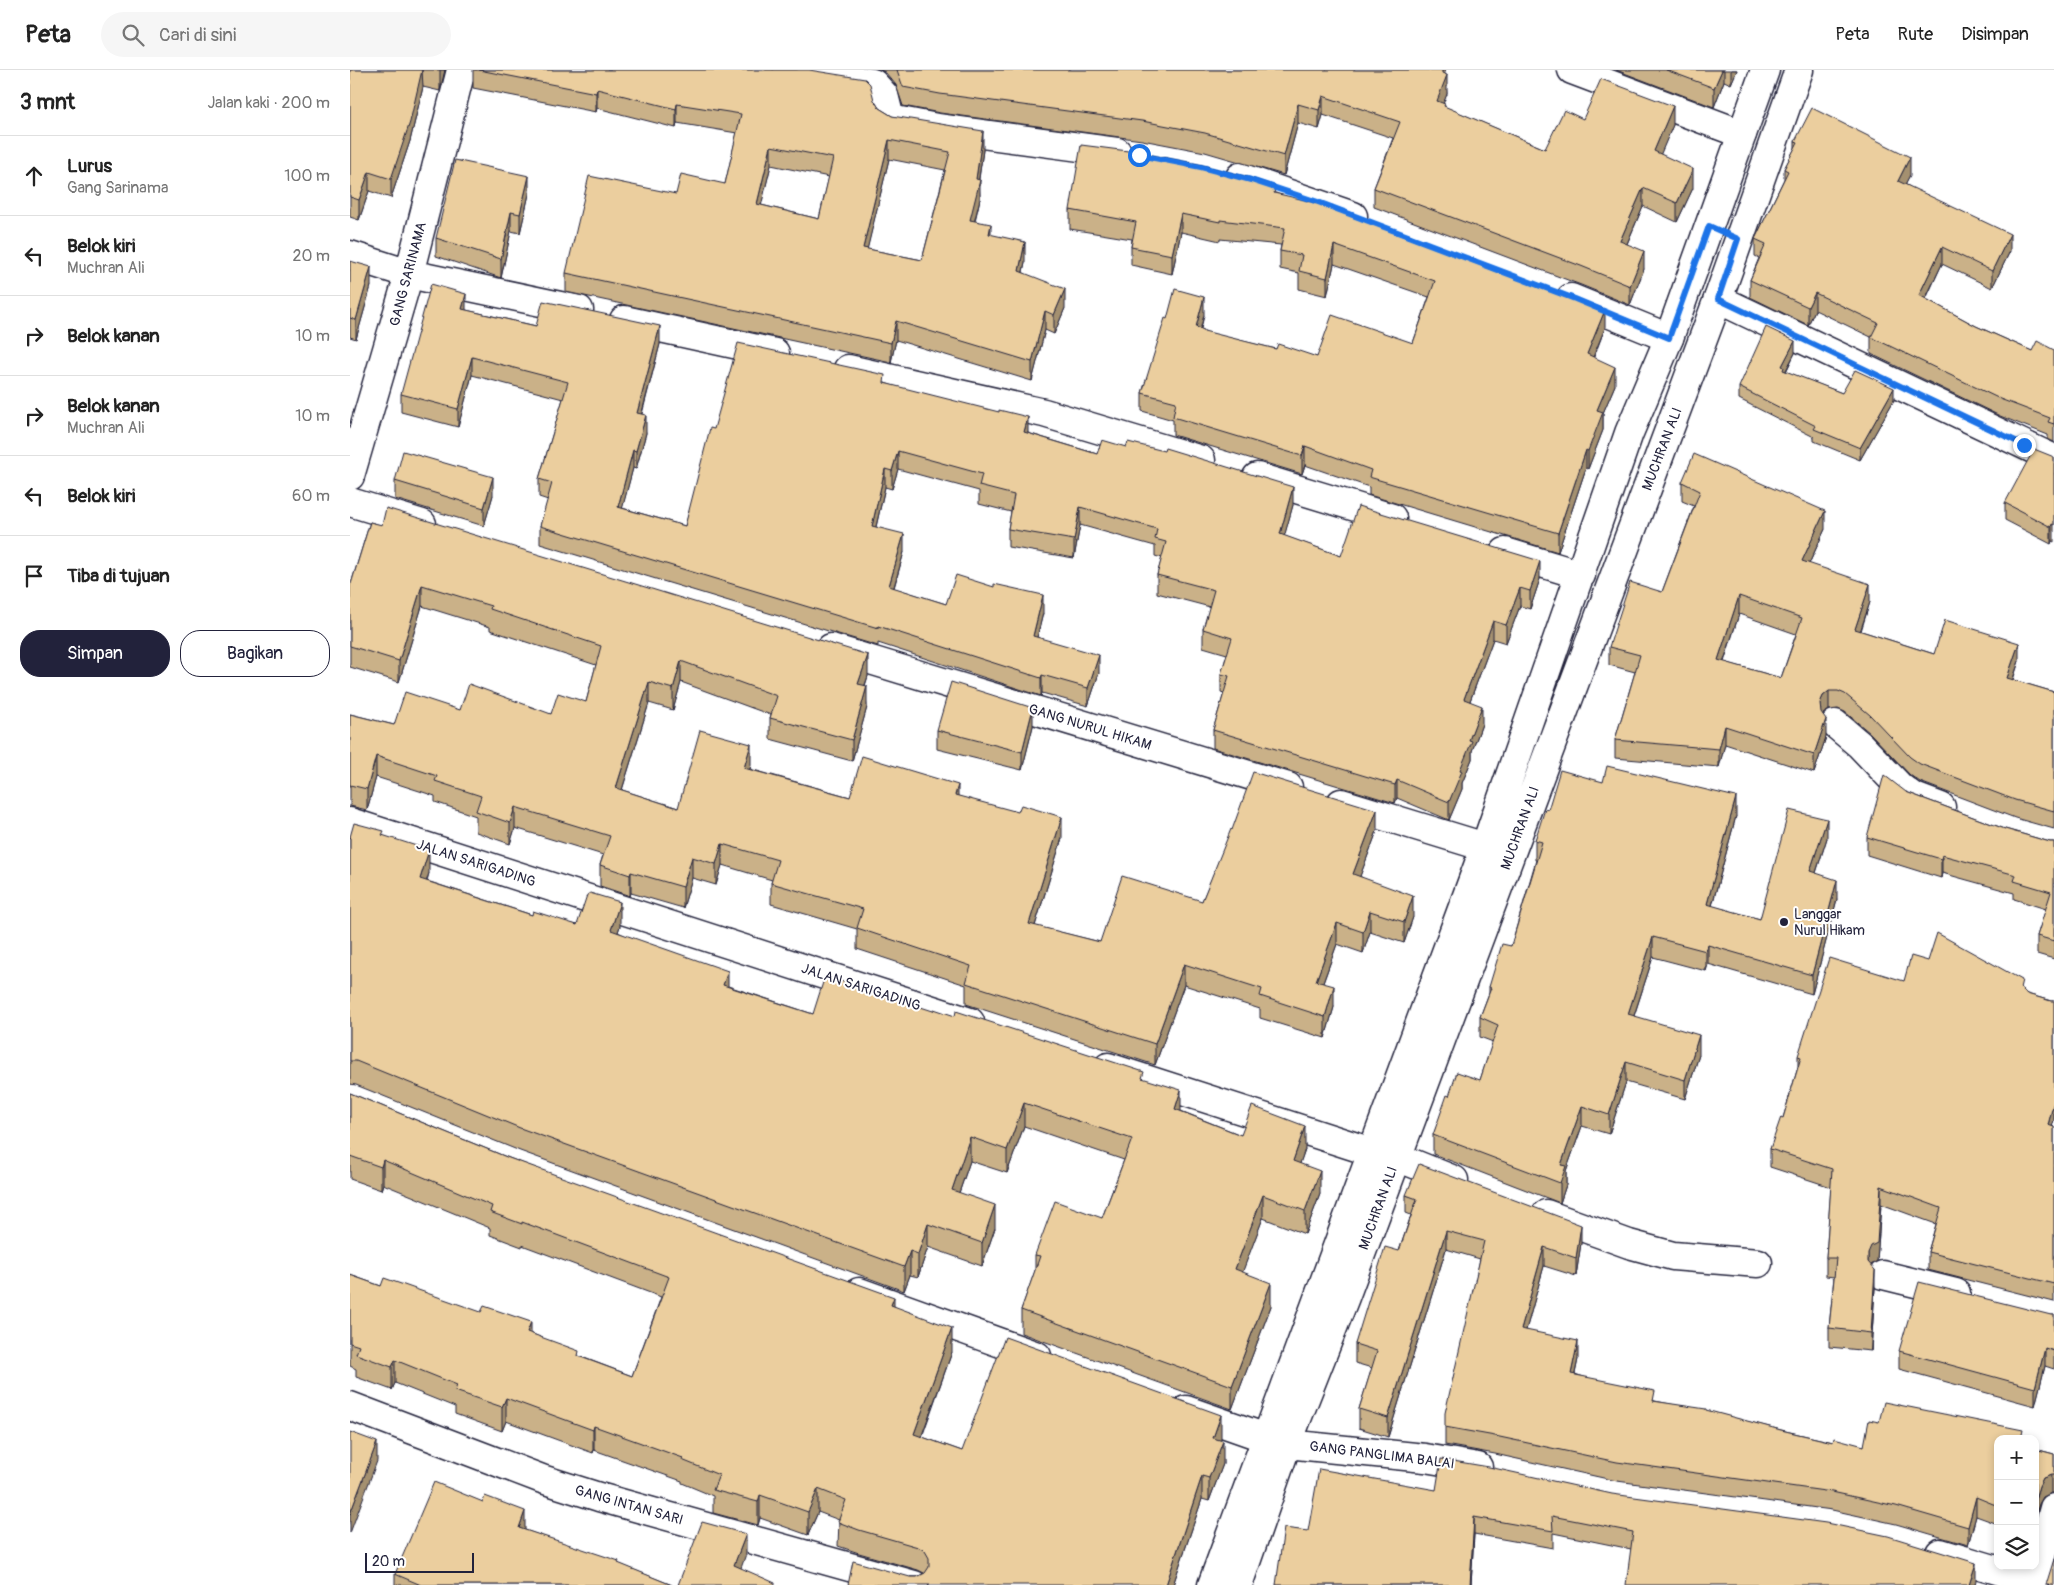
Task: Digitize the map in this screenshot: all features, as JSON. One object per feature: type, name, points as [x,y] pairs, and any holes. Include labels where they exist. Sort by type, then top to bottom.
[{"type":"street","name":"GANG SARINAMA","points":[[350,476],[409,274],[461,70]]},
{"type":"street","points":[[788,70],[873,83],[884,95],[889,115],[895,120],[937,128],[1139,155]]},
{"type":"street","points":[[1572,70],[1742,134]]},
{"type":"street","name":"MUCHRAN ALI","points":[[1385,1154],[1485,847],[1581,575],[1604,501],[1629,433],[1669,338],[1765,70]]},
{"type":"street","name":"MUCHRAN ALI","points":[[1212,1585],[1276,1441],[1385,1154],[1718,299],[1799,70]]},
{"type":"street","points":[[1218,172],[1261,183],[1372,223]]},
{"type":"street","points":[[1709,226],[1738,239]]},
{"type":"street","points":[[350,255],[409,274],[1044,413],[1420,526]]},
{"type":"street","points":[[1549,290],[1669,338]]},
{"type":"street","points":[[1718,299],[2054,459]]},
{"type":"street","points":[[350,502],[445,531]]},
{"type":"street","points":[[1477,544],[1581,575]]},
{"type":"street","name":"GANG NURUL HIKAM","points":[[808,641],[1485,847]]},
{"type":"street","points":[[1836,724],[1860,745],[1900,787],[1912,796],[1965,816]]},
{"type":"street","name":"JALAN SARIGADING","points":[[350,822],[994,1030]]},
{"type":"street","points":[[1088,1060],[1385,1154],[1478,1189]]},
{"type":"street","points":[[1520,1205],[1629,1244],[1673,1256],[1758,1263]]},
{"type":"street","points":[[1883,1275],[1978,1299]]},
{"type":"street","points":[[837,1284],[1060,1365]]},
{"type":"street","name":"GANG PANGLIMA BALAI","points":[[1163,1402],[1276,1441],[1425,1458],[1502,1471]]},
{"type":"street","name":"GANG INTAN SARI","points":[[350,1406],[542,1478],[599,1497],[914,1585]]},
{"type":"street","name":"MUCHRAN ALI","points":[[1238,1585],[1276,1441]]},
{"type":"street","points":[[1920,1548],[2034,1583],[2054,1508]]},
{"type":"building","points":[[350,70],[422,70],[410,122],[391,179],[369,172],[359,200],[350,197]]},
{"type":"building","points":[[479,70],[809,70],[865,79],[870,84],[874,100],[879,108],[892,116],[983,131],[976,179],[980,180],[970,220],[991,224],[989,234],[1025,242],[1019,271],[1065,289],[1054,315],[1045,311],[1032,362],[896,321],[891,343],[566,273],[589,176],[676,194],[681,174],[725,184],[741,114],[677,104],[676,109],[597,89],[596,93]],"holes":[[[889,140],[950,152],[922,260],[863,248]],[[771,146],[833,158],[819,219],[757,204]]]},
{"type":"building","points":[[897,70],[1442,70],[1442,73],[1447,75],[1437,101],[1445,104],[1444,106],[1545,149],[1564,110],[1583,119],[1601,79],[1673,106],[1654,151],[1693,169],[1677,203],[1643,188],[1620,241],[1644,251],[1630,286],[1374,188],[1400,122],[1323,96],[1319,110],[1298,104],[1284,156],[1205,133],[1142,121],[940,94],[903,87]]},
{"type":"building","points":[[1666,70],[1722,70],[1714,88]]},
{"type":"building","points":[[1812,108],[1910,157],[1898,181],[2010,234],[1992,271],[1942,247],[1919,295],[1976,326],[2032,351],[2037,341],[2054,350],[2054,424],[2048,422],[2050,418],[2000,399],[1871,337],[1878,323],[1815,293],[1808,307],[1750,280],[1766,244],[1755,239],[1788,171],[1784,169],[1798,142],[1795,141]]},
{"type":"building","points":[[1081,145],[1136,152],[1198,164],[1247,177],[1276,187],[1274,193],[1328,205],[1605,310],[1587,354],[1615,367],[1597,410],[1603,412],[1588,451],[1586,450],[1558,533],[1369,477],[1371,470],[1305,446],[1302,456],[1173,417],[1176,402],[1142,393],[1175,289],[1204,297],[1196,327],[1204,331],[1276,349],[1278,344],[1317,357],[1332,315],[1413,343],[1435,281],[1334,245],[1327,278],[1299,271],[1302,255],[1280,251],[1285,228],[1220,220],[1220,222],[1181,214],[1172,255],[1131,247],[1136,222],[1070,210]]},
{"type":"building","points":[[455,160],[529,176],[520,214],[511,212],[501,259],[436,238]]},
{"type":"building","points":[[350,261],[371,267],[356,320],[350,318]]},
{"type":"building","points":[[431,284],[466,294],[462,309],[536,326],[543,301],[660,326],[637,413],[646,415],[636,451],[633,450],[618,507],[685,526],[710,428],[714,429],[738,343],[885,375],[884,383],[999,412],[999,410],[1028,417],[1024,432],[1097,454],[1102,440],[1126,447],[1128,442],[1164,451],[1165,448],[1293,487],[1280,534],[1341,556],[1358,506],[1540,561],[1530,591],[1520,588],[1506,625],[1493,621],[1464,699],[1482,706],[1469,740],[1472,741],[1460,770],[1462,771],[1449,802],[1397,780],[1395,785],[1213,730],[1229,676],[1221,674],[1232,638],[1203,629],[1214,590],[1157,575],[1166,542],[1155,539],[1157,529],[1080,507],[1074,540],[1008,529],[1014,495],[979,486],[982,474],[898,451],[892,471],[885,469],[872,526],[904,534],[889,586],[946,604],[956,575],[994,587],[994,584],[1043,595],[1033,636],[1099,655],[1088,688],[1042,675],[1041,678],[878,626],[878,628],[540,526],[552,483],[539,479],[568,382],[472,357],[458,409],[401,394]]},
{"type":"building","points":[[1766,327],[1795,341],[1782,366],[1784,367],[1783,370],[1842,393],[1855,370],[1894,388],[1860,448],[1814,429],[1816,426],[1739,387]]},
{"type":"building","points":[[2034,449],[2054,457],[2054,525],[2052,524],[2051,527],[2005,503]]},
{"type":"building","points":[[403,451],[493,477],[484,508],[395,481]]},
{"type":"building","points":[[1694,454],[1825,511],[1802,561],[1870,584],[1855,629],[1934,654],[1945,620],[2019,643],[2007,678],[2054,692],[2054,811],[2015,800],[1920,764],[1910,757],[1870,715],[1845,694],[1838,691],[1829,691],[1823,696],[1820,703],[1821,712],[1826,719],[1814,755],[1725,726],[1719,749],[1615,740],[1640,655],[1609,647],[1630,582],[1662,592],[1700,491],[1682,482]],"holes":[[[1739,596],[1802,618],[1781,678],[1718,660]]]},
{"type":"building","points":[[386,508],[868,655],[858,684],[867,686],[852,740],[770,718],[777,696],[681,661],[673,689],[649,682],[616,788],[678,808],[700,730],[751,744],[744,768],[850,797],[862,756],[958,785],[955,795],[1018,812],[1021,805],[1062,817],[1029,924],[1100,942],[1122,876],[1202,901],[1232,830],[1253,772],[1377,810],[1353,874],[1413,896],[1404,922],[1370,911],[1363,932],[1337,923],[1316,981],[1334,986],[1325,1017],[1260,996],[1262,989],[1184,964],[1155,1044],[966,983],[971,966],[857,928],[863,909],[771,883],[778,860],[722,844],[716,864],[692,857],[683,887],[631,872],[630,875],[600,865],[610,836],[515,807],[510,823],[476,811],[481,796],[435,781],[437,776],[376,756],[367,789],[350,785],[350,714],[394,725],[405,692],[460,710],[469,684],[551,714],[558,693],[586,702],[601,646],[490,609],[491,606],[422,585],[399,661],[350,646],[350,584],[370,522],[382,525]]},
{"type":"building","points":[[951,682],[1033,708],[1022,752],[937,730]]},
{"type":"building","points":[[1607,766],[1736,797],[1707,904],[1760,919],[1789,810],[1827,819],[1810,871],[1837,880],[1812,975],[1708,945],[1706,951],[1653,937],[1628,1014],[1699,1035],[1685,1080],[1626,1062],[1609,1115],[1582,1106],[1561,1165],[1566,1166],[1560,1183],[1433,1135],[1457,1072],[1480,1080],[1498,1025],[1480,1017],[1491,988],[1489,987],[1502,944],[1511,946],[1542,842],[1535,840],[1545,809],[1548,810],[1560,770],[1603,782]]},
{"type":"building","points":[[1884,775],[1906,792],[2005,829],[2054,842],[2054,941],[2037,936],[2051,892],[2014,881],[2016,875],[1942,855],[1941,859],[1867,837]]},
{"type":"building","points":[[354,823],[384,831],[382,835],[429,850],[420,879],[532,915],[533,911],[577,925],[587,895],[590,893],[620,902],[611,930],[728,971],[723,985],[813,1014],[825,976],[933,1011],[934,1009],[955,1016],[956,1011],[1144,1072],[1142,1078],[1181,1090],[1175,1109],[1241,1135],[1252,1106],[1305,1126],[1293,1161],[1320,1171],[1305,1211],[1263,1195],[1235,1269],[1271,1283],[1232,1386],[1021,1310],[1040,1256],[1035,1255],[1055,1201],[1102,1218],[1132,1139],[1024,1103],[1007,1150],[970,1137],[952,1190],[995,1205],[982,1243],[928,1224],[918,1254],[910,1251],[904,1267],[520,1128],[356,1061],[350,1061],[350,837]]},
{"type":"building","points":[[1937,933],[2022,980],[2020,988],[2027,994],[2054,1001],[2054,1101],[2048,1125],[2054,1127],[2054,1284],[1928,1252],[1941,1208],[1881,1186],[1877,1243],[1871,1246],[1868,1253],[1868,1262],[1875,1270],[1871,1333],[1829,1328],[1836,1258],[1826,1258],[1832,1169],[1770,1149],[1781,1117],[1783,1118],[1801,1057],[1798,1056],[1829,958],[1904,981],[1911,956],[1928,961]]},
{"type":"building","points":[[350,1093],[509,1158],[894,1297],[891,1305],[952,1328],[914,1434],[962,1451],[1005,1337],[1221,1415],[1213,1438],[1223,1441],[1209,1478],[1202,1476],[1166,1585],[848,1585],[853,1561],[910,1577],[917,1577],[925,1573],[929,1567],[929,1558],[925,1551],[918,1547],[838,1522],[846,1500],[818,1489],[808,1512],[760,1495],[758,1502],[713,1490],[719,1475],[682,1460],[683,1458],[594,1426],[593,1430],[506,1398],[502,1407],[455,1391],[457,1385],[395,1360],[392,1367],[356,1354],[359,1346],[350,1343],[350,1275],[381,1286],[384,1278],[481,1312],[484,1306],[531,1322],[527,1332],[579,1351],[578,1356],[632,1376],[669,1277],[522,1222],[522,1224],[490,1212],[492,1206],[383,1160],[381,1167],[350,1156]]},
{"type":"building","points":[[1419,1164],[1581,1225],[1576,1258],[1544,1247],[1521,1329],[1578,1341],[1571,1374],[1655,1391],[1653,1401],[1706,1409],[1781,1430],[1833,1442],[1834,1438],[1864,1446],[1869,1420],[1879,1422],[1884,1402],[2023,1430],[2022,1435],[1994,1435],[1994,1504],[1976,1497],[1968,1527],[1896,1506],[1832,1492],[1617,1462],[1445,1427],[1445,1413],[1484,1241],[1446,1231],[1388,1418],[1359,1409],[1377,1351],[1355,1344],[1385,1247],[1399,1251],[1417,1199],[1406,1195]]},
{"type":"building","points":[[1919,1282],[2054,1315],[2054,1351],[2045,1348],[2035,1388],[1899,1351]]},
{"type":"building","points":[[350,1432],[377,1442],[350,1514]]},
{"type":"building","points":[[2039,1450],[2054,1454],[2054,1475],[2043,1478],[2039,1486]]},
{"type":"building","points":[[1441,1459],[1489,1467],[1612,1494],[1826,1523],[1888,1536],[1976,1563],[1969,1585],[1626,1585],[1633,1532],[1552,1516],[1553,1531],[1474,1517],[1470,1585],[1276,1585],[1284,1528],[1308,1531],[1319,1469],[1436,1490]]},
{"type":"building","points":[[434,1482],[483,1502],[485,1496],[525,1511],[519,1528],[619,1561],[618,1563],[672,1585],[421,1585],[395,1574]]},
{"type":"building","points":[[702,1522],[746,1534],[734,1565],[775,1583],[775,1585],[678,1585]]},
{"type":"building","points":[[2054,1559],[2054,1585],[2046,1585]]},
{"type":"place","name":"Langgar Nurul Hikam","points":[[1784,922]]},
{"type":"route","points":[[1139,155],[1201,167],[1251,180],[1318,202],[1575,299],[1669,338],[1709,226],[1738,239],[1718,299],[2024,445]]}]
